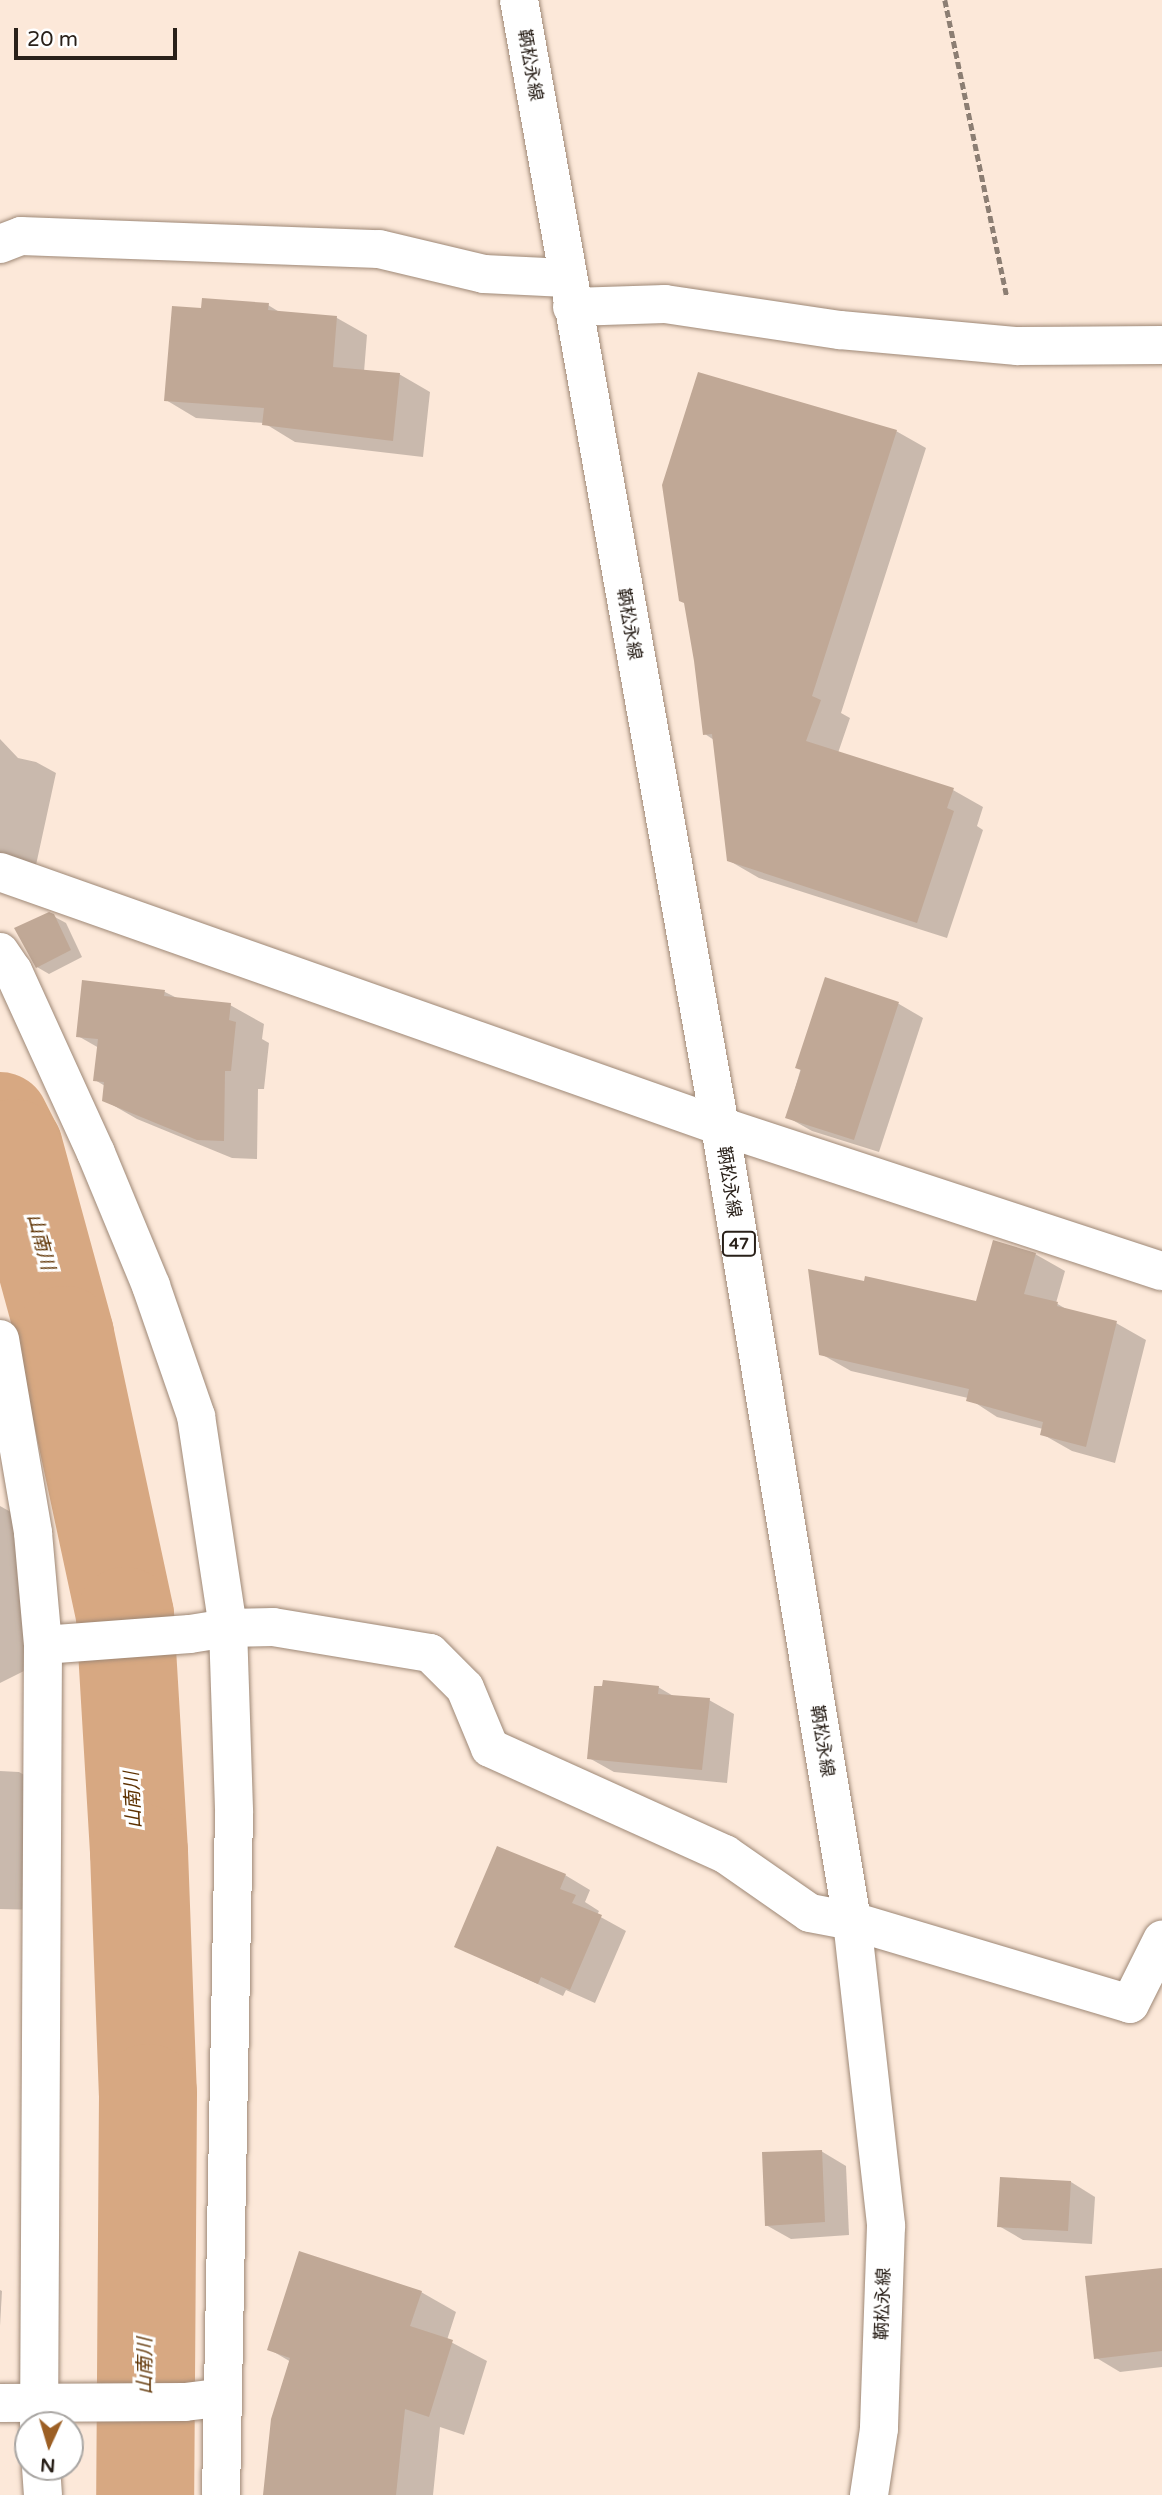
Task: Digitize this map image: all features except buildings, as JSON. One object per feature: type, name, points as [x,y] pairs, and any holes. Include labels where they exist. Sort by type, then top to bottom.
[{"type":"street","name":"鞆松永線","points":[[519,0],[569,293],[720,1126],[852,1921],[886,2226],[879,2429],[869,2495]]},
{"type":"street","points":[[0,244],[21,236],[379,249],[569,293],[840,330],[1017,346],[1162,345]]},
{"type":"street","points":[[0,872],[720,1126],[1162,1271]]},
{"type":"street","points":[[4,966],[96,1153],[151,1286],[196,1416],[228,1628],[234,1813],[221,2495]]},
{"type":"street","points":[[0,1339],[55,1645],[48,2410]]},
{"type":"street","points":[[55,1645],[190,1634],[228,1628],[273,1627],[430,1653],[465,1688],[490,1748],[725,1854],[810,1913],[852,1921],[1130,2004],[1162,1940]]},
{"type":"street","points":[[0,2403],[48,2410],[186,2402],[223,2397]]},
{"type":"path","points":[[945,0],[1017,346]]},
{"type":"waterway","name":"山南川","points":[[0,1121],[14,1148],[65,1335],[125,1616],[139,1852],[148,2093],[145,2495]]}]
